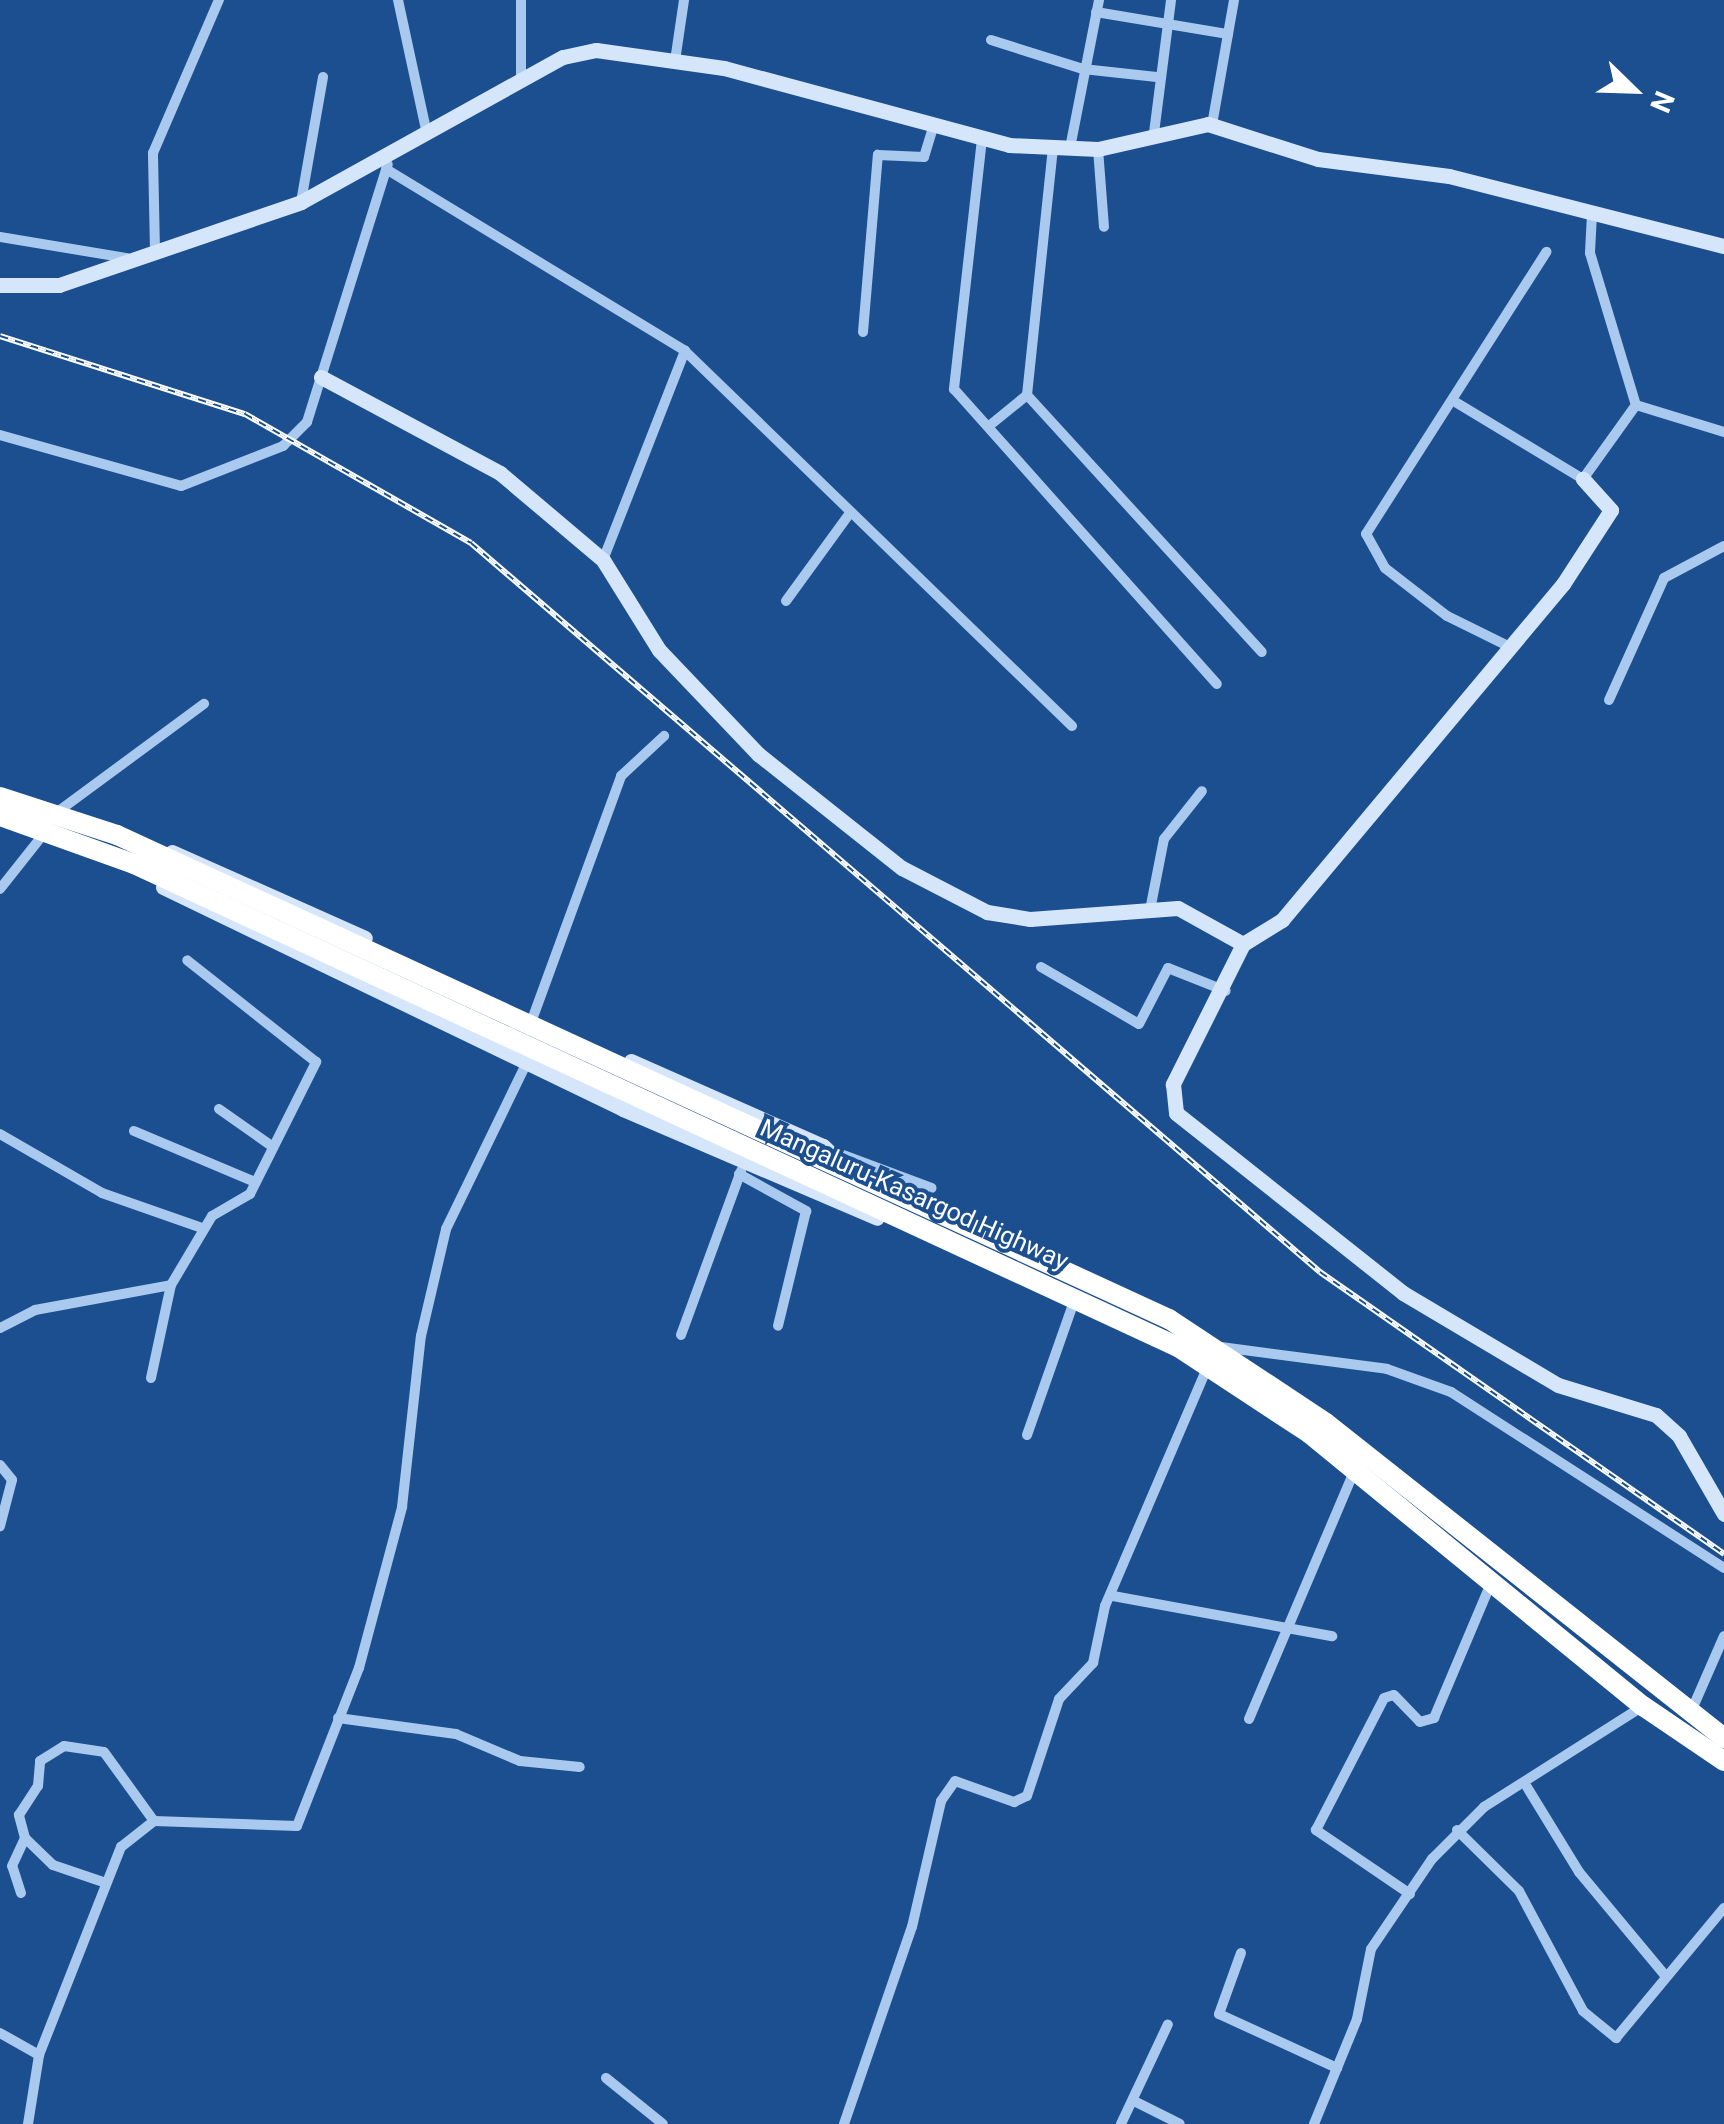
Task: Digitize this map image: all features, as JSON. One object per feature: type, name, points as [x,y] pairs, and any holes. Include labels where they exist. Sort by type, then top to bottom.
[{"type":"highway","name":"Mangaluru-Kasargod Highway","points":[[0,798],[139,856],[1212,1356],[1356,1468],[1642,1706],[1724,1761]]},
{"type":"highway","name":"Mangaluru-Kasargod Highway","points":[[0,816],[52,822]]},
{"type":"highway","name":"Mangaluru-Kasargod Highway","points":[[535,1039],[850,1174],[1212,1356],[1326,1423],[1690,1715],[1724,1738]]},
{"type":"street","points":[[156,251],[154,153],[219,0]]},
{"type":"street","points":[[398,0],[427,134]]},
{"type":"street","points":[[521,0],[521,81]]},
{"type":"street","points":[[675,61],[684,0]]},
{"type":"street","points":[[1070,148],[1098,0]]},
{"type":"street","points":[[1154,133],[1157,77],[1171,0]]},
{"type":"street","points":[[1212,126],[1234,0]]},
{"type":"street","points":[[1096,12],[1228,34]]},
{"type":"street","points":[[991,40],[1083,69],[1157,77]]},
{"type":"street","points":[[0,285],[60,285],[300,202],[521,81],[596,50],[675,61],[982,139],[1098,149],[1154,133],[1212,126],[1318,158],[1448,176],[1724,246]]},
{"type":"street","points":[[300,202],[324,77]]},
{"type":"street","points":[[863,332],[878,155],[924,157],[933,126]]},
{"type":"street","points":[[982,139],[954,389],[1217,684]]},
{"type":"street","points":[[989,426],[1027,396],[1053,147]]},
{"type":"street","points":[[0,435],[181,486],[283,446],[307,422],[386,169],[397,148]]},
{"type":"street","points":[[1098,149],[1104,227]]},
{"type":"street","points":[[386,169],[685,351],[1072,726]]},
{"type":"street","points":[[1592,214],[1590,254],[1636,405]]},
{"type":"street","points":[[0,238],[135,260]]},
{"type":"street","points":[[1510,647],[1447,616],[1369,548],[1379,507],[1457,404],[1546,252]]},
{"type":"street","points":[[603,560],[685,351]]},
{"type":"street","points":[[320,377],[433,429],[603,560],[659,650],[758,754],[902,868],[971,908],[1005,916],[1151,905],[1215,923],[1243,944]]},
{"type":"street","points":[[1027,396],[1262,652]]},
{"type":"street","points":[[1457,404],[1584,479],[1611,510],[1510,647],[1282,920],[1243,944],[1227,992],[1178,1074],[1176,1113],[1403,1293],[1558,1385],[1656,1415],[1679,1436],[1724,1514]]},
{"type":"street","points":[[1636,405],[1724,432]]},
{"type":"street","points":[[1584,479],[1636,405]]},
{"type":"street","points":[[786,601],[850,513]]},
{"type":"street","points":[[1610,700],[1664,578],[1724,546]]},
{"type":"street","points":[[0,889],[52,822],[204,704]]},
{"type":"street","points":[[28,2124],[39,2054],[121,1847],[154,1821],[297,1826],[338,1718],[402,1507],[421,1336],[446,1229],[535,1039],[621,776],[664,736]]},
{"type":"street","points":[[1151,905],[1164,838],[1202,791]]},
{"type":"street","points":[[139,856],[220,918],[932,1188]]},
{"type":"street","points":[[151,1378],[171,1285],[202,1228],[255,1182],[314,1053],[187,960]]},
{"type":"street","points":[[1041,966],[1139,1024],[1168,968],[1227,992]]},
{"type":"street","points":[[535,1039],[743,1167],[806,1211],[778,1326]]},
{"type":"street","points":[[218,1109],[273,1147]]},
{"type":"street","points":[[134,1132],[255,1182]]},
{"type":"street","points":[[0,1134],[102,1193],[202,1228]]},
{"type":"street","points":[[835,1152],[850,1174]]},
{"type":"street","points":[[743,1167],[952,1252],[1008,1263]]},
{"type":"street","points":[[681,1336],[743,1167]]},
{"type":"street","points":[[0,1328],[35,1310],[171,1285]]},
{"type":"street","points":[[1027,1435],[1078,1294]]},
{"type":"street","points":[[844,2124],[912,1927],[941,1802],[955,1781],[1022,1801],[1058,1699],[1087,1674],[1113,1596],[1212,1356],[1387,1368],[1451,1392],[1724,1568]]},
{"type":"street","points":[[0,1465],[12,1480],[0,1526]]},
{"type":"street","points":[[1248,1719],[1356,1468]]},
{"type":"street","points":[[1410,1894],[1316,1830],[1381,1700],[1394,1696],[1420,1722],[1434,1718],[1491,1582]]},
{"type":"street","points":[[1113,1596],[1288,1623],[1332,1636]]},
{"type":"street","points":[[1690,1715],[1724,1636]]},
{"type":"street","points":[[1314,2124],[1336,2068],[1371,1949],[1457,1830],[1527,1787],[1642,1706]]},
{"type":"street","points":[[338,1718],[456,1734],[520,1761],[580,1767]]},
{"type":"street","points":[[104,1882],[53,1865],[25,1838],[20,1815],[38,1786],[40,1761],[64,1746],[104,1752],[154,1821]]},
{"type":"street","points":[[1527,1787],[1579,1872],[1664,1974]]},
{"type":"street","points":[[1457,1830],[1519,1891],[1583,2011],[1616,2038],[1647,2010],[1664,1974],[1724,1908]]},
{"type":"street","points":[[21,1893],[12,1866],[25,1838]]},
{"type":"street","points":[[1242,1954],[1219,2014],[1336,2068]]},
{"type":"street","points":[[1121,2124],[1168,2024]]},
{"type":"street","points":[[0,2033],[39,2054]]},
{"type":"street","points":[[606,2078],[664,2124]]},
{"type":"street","points":[[1134,2101],[1180,2124]]},
{"type":"railway","points":[[0,336],[245,414],[471,543],[1320,1272],[1724,1554]]}]
